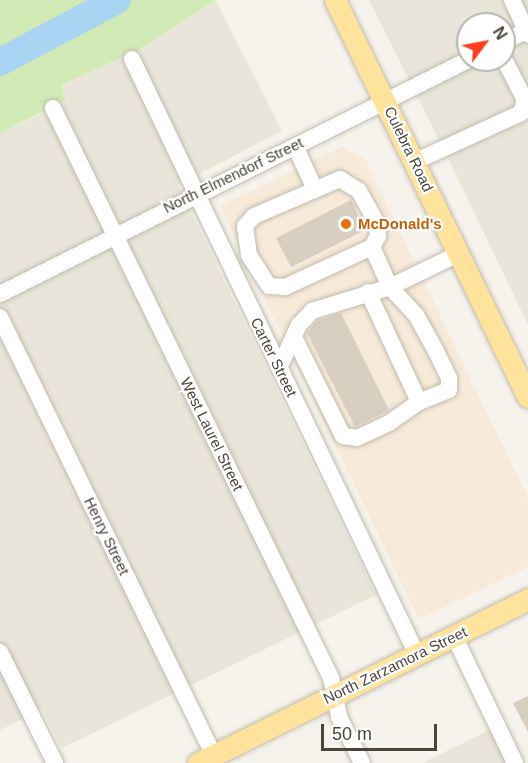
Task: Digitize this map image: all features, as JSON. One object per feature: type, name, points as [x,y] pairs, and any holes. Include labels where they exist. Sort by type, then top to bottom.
[{"type":"main road","name":"Culebra Road","points":[[335,0],[460,253],[522,369],[528,397]]},
{"type":"main road","name":"North Zarzamora Street","points":[[206,759],[528,599]]},
{"type":"street","points":[[512,0],[528,32]]},
{"type":"street","name":"Carter Street","points":[[132,59],[194,193],[417,655]]},
{"type":"street","name":"North Elmendorf Street","points":[[0,294],[194,193],[295,146],[456,66]]},
{"type":"street","points":[[414,162],[521,113],[525,100],[511,72]]},
{"type":"street","name":"West Laurel Street","points":[[53,108],[331,678],[334,696],[362,763]]},
{"type":"street","points":[[295,146],[314,187]]},
{"type":"street","points":[[246,300],[269,286],[285,287],[372,247],[378,236],[377,224],[351,182],[340,179],[314,187],[254,216],[245,226],[249,255],[269,286]]},
{"type":"street","points":[[294,337],[343,435],[357,438],[389,423],[419,402],[449,390],[449,378],[416,315],[390,287],[372,247]]},
{"type":"street","points":[[279,368],[294,337],[312,311],[390,287],[460,253]]},
{"type":"street","points":[[368,292],[419,402]]},
{"type":"street","name":"Henry Street","points":[[0,316],[206,759]]},
{"type":"street","points":[[454,636],[515,763]]},
{"type":"street","points":[[0,652],[55,763]]},
{"type":"shaded area","points":[[369,0],[528,0],[528,325],[448,158]]},
{"type":"shaded area","points":[[216,1],[282,131],[178,185],[376,595],[62,748],[42,710],[0,730],[0,133],[66,101],[60,85],[138,50]]},
{"type":"shaded area","points":[[341,147],[365,159],[528,498],[528,567],[419,619],[220,206]]},
{"type":"shaded area","points":[[504,723],[524,763],[422,763]]},
{"type":"green space","points":[[0,0],[217,0],[138,50],[61,85],[66,100],[0,133]]},
{"type":"building","points":[[351,200],[365,230],[291,267],[276,238]]},
{"type":"building","points":[[341,313],[389,410],[355,427],[307,333],[317,321]]},
{"type":"building","points":[[528,696],[528,732],[513,703]]},
{"type":"waterway","points":[[0,62],[117,0]]},
{"type":"place","name":"McDonald's","points":[[346,224]]}]
